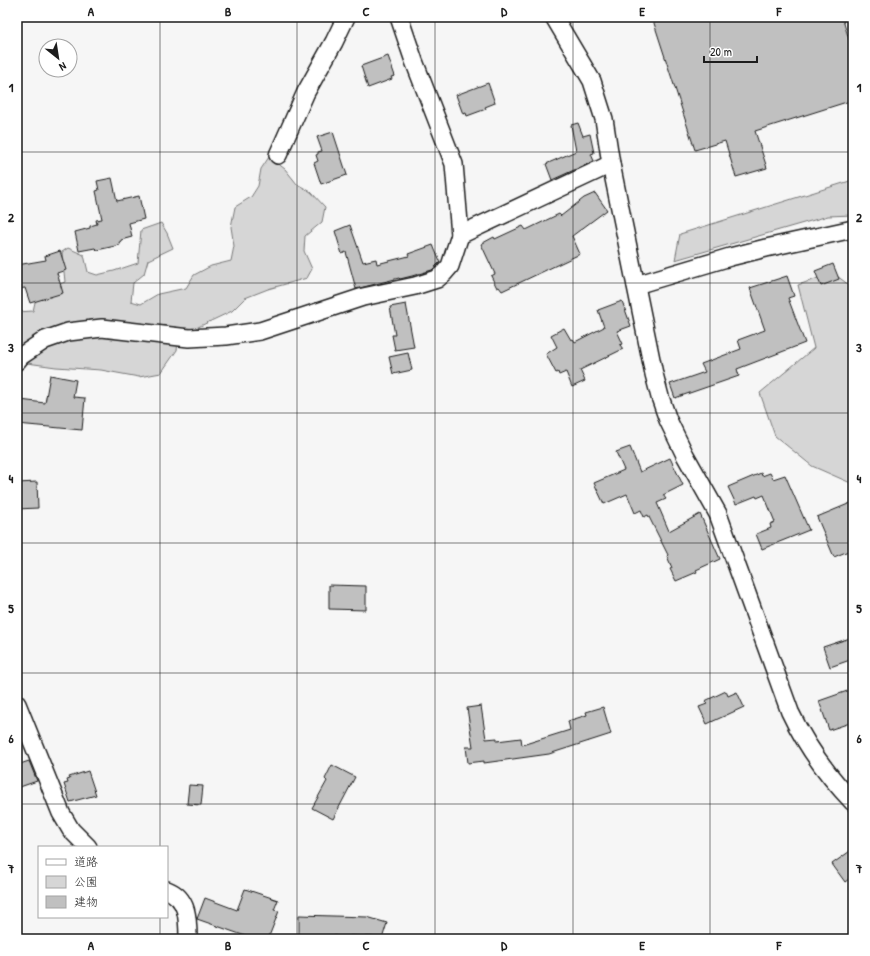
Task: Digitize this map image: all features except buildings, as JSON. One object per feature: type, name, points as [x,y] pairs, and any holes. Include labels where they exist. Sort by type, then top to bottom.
[{"type":"street","points":[[278,155],[306,92],[346,17]]},
{"type":"street","points":[[17,361],[20,356],[45,340],[68,332],[102,328],[189,338],[226,336],[260,331],[363,297],[415,286],[437,279],[444,273],[450,266],[460,236],[454,164],[414,61],[399,17]]},
{"type":"street","points":[[554,17],[592,82],[604,119],[611,164],[636,285],[660,397],[668,420],[685,455],[718,514],[790,712],[801,736],[818,762],[853,802]]},
{"type":"street","points":[[460,236],[611,164]]},
{"type":"street","points":[[636,285],[766,248],[853,230]]},
{"type":"street","points":[[17,704],[61,813],[71,830],[87,846]]},
{"type":"street","points":[[168,891],[179,897],[186,909],[188,939]]},
{"type":"green space","points":[[269,157],[285,169],[297,184],[311,192],[325,207],[322,222],[305,236],[304,251],[312,269],[307,278],[268,289],[245,298],[232,311],[179,336],[177,350],[161,373],[139,377],[101,370],[56,367],[27,363],[17,364],[17,312],[33,311],[36,298],[52,287],[65,282],[62,252],[68,248],[84,255],[88,272],[97,275],[114,271],[138,263],[141,230],[161,223],[173,248],[148,260],[144,274],[133,283],[131,301],[141,304],[158,294],[186,288],[194,275],[211,266],[231,261],[234,246],[231,227],[235,207],[251,197],[258,186],[261,169]]},
{"type":"green space","points":[[853,180],[853,215],[828,216],[675,260],[680,234]]},
{"type":"green space","points":[[833,273],[853,288],[853,484],[812,466],[775,436],[760,393],[814,348],[798,285]]}]
